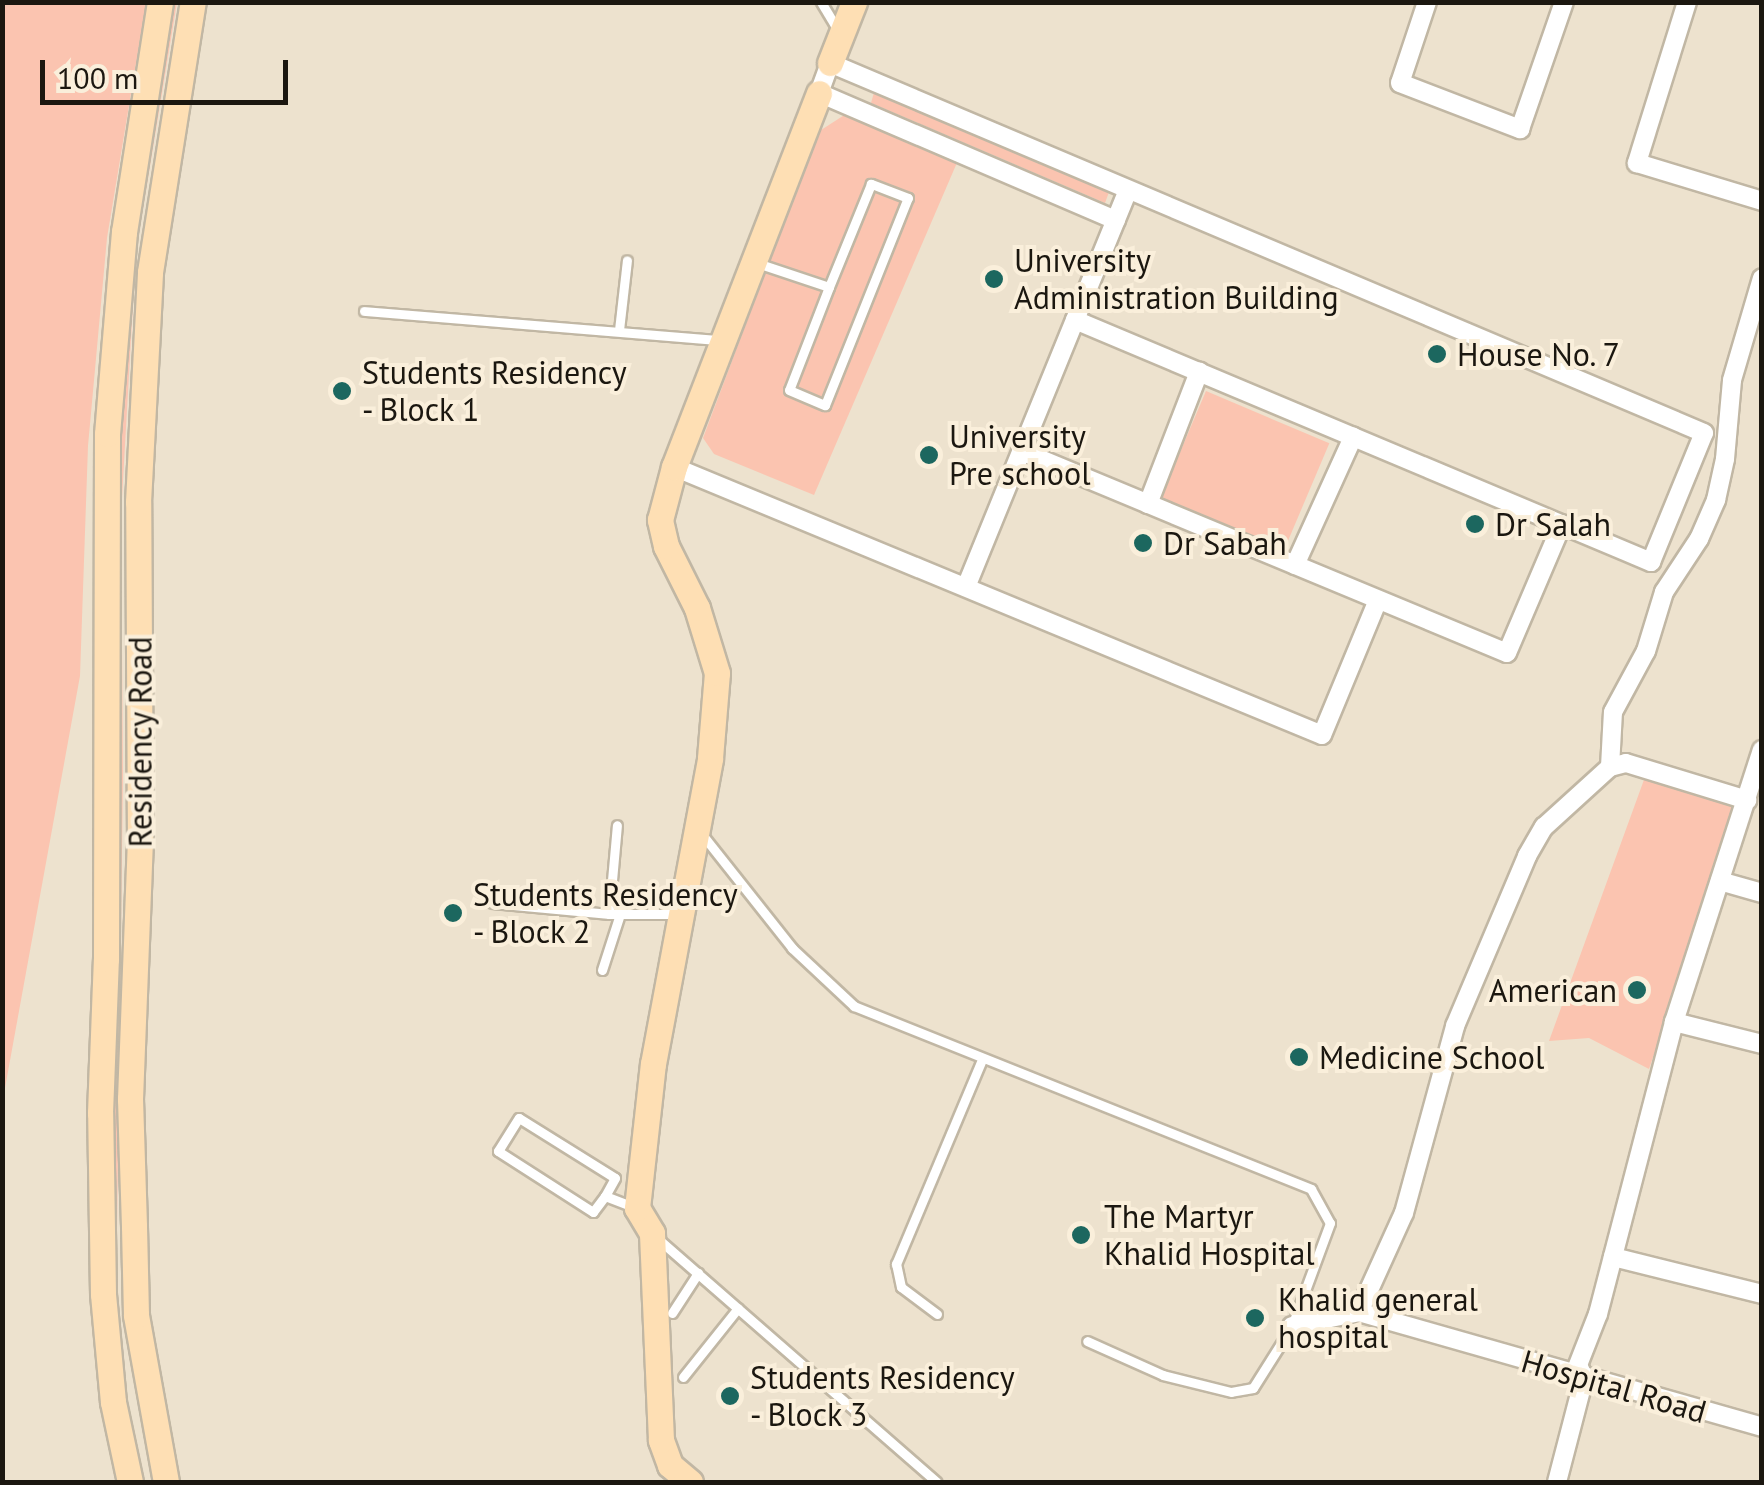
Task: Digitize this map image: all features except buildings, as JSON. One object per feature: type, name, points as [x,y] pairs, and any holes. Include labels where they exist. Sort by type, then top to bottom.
[{"type":"street","name":"Residency Road","points":[[130,1482],[114,1402],[102,1278],[107,434],[126,218],[160,2]]},
{"type":"street","name":"Residency Road","points":[[166,1482],[136,1314],[130,1099],[140,844],[138,502],[150,272],[193,2]]},
{"type":"street","points":[[690,1482],[670,1465],[661,1440],[652,1233],[637,1208],[652,1064],[698,830],[718,674],[696,608],[666,546],[660,520],[674,467],[854,2]]},
{"type":"street","points":[[1426,2],[1400,83],[1520,129],[1564,2]]},
{"type":"street","points":[[1687,2],[1637,163],[1762,202]]},
{"type":"street","points":[[830,63],[1704,432],[1652,562],[1075,320]]},
{"type":"street","points":[[819,93],[1116,220]]},
{"type":"street","points":[[966,588],[1128,191]]},
{"type":"street","points":[[1610,768],[1610,728],[1617,701],[1646,651],[1664,592],[1699,538],[1716,500],[1726,459],[1732,380],[1762,278]]},
{"type":"street","points":[[1148,504],[1199,372]]},
{"type":"street","points":[[1295,565],[1353,436]]},
{"type":"street","points":[[1022,451],[1507,653],[1562,524]]},
{"type":"street","points":[[674,467],[1322,735],[1378,600]]},
{"type":"street","points":[[1557,1482],[1584,1378],[1578,1365],[1598,1314],[1674,1022],[1762,750]]},
{"type":"street","points":[[1358,1312],[1404,1213],[1455,1026],[1526,856],[1556,813],[1610,768],[1634,764],[1746,800]]},
{"type":"street","points":[[1720,881],[1762,894]]},
{"type":"street","points":[[1674,1022],[1762,1044]]},
{"type":"street","points":[[1613,1257],[1762,1294]]},
{"type":"street","name":"Hospital Road","points":[[1292,1326],[1358,1312],[1762,1428]]},
{"type":"lane","points":[[822,2],[841,34]]},
{"type":"lane","points":[[871,184],[908,198],[826,406],[789,390],[829,287],[871,184]]},
{"type":"lane","points":[[619,330],[627,260]]},
{"type":"lane","points":[[752,261],[829,287]]},
{"type":"lane","points":[[364,310],[722,340]]},
{"type":"lane","points":[[602,970],[614,914],[617,825]]},
{"type":"lane","points":[[698,830],[792,948],[854,1006],[1312,1189],[1330,1222],[1292,1326],[1253,1388],[1231,1392],[1163,1375],[1087,1341]]},
{"type":"lane","points":[[492,903],[614,914],[679,914]]},
{"type":"lane","points":[[937,1314],[901,1287],[896,1264],[982,1059]]},
{"type":"lane","points":[[518,1118],[615,1178],[605,1196],[593,1212],[498,1151],[518,1118]]},
{"type":"lane","points":[[605,1196],[637,1208]]},
{"type":"lane","points":[[652,1233],[938,1482]]},
{"type":"lane","points":[[672,1313],[698,1273]]},
{"type":"lane","points":[[682,1378],[738,1308]]},
{"type":"shaded area","points":[[3,2],[146,3],[107,238],[88,446],[80,676],[3,1099]]},
{"type":"shaded area","points":[[177,2],[136,251],[121,516],[123,776],[116,1308],[123,1384],[144,1482],[129,1482],[111,1387],[107,510],[124,253],[167,3]]},
{"type":"shaded area","points":[[875,89],[1109,192],[1105,203],[871,103]]},
{"type":"shaded area","points":[[849,112],[959,158],[814,495],[714,454],[703,438],[818,132]]},
{"type":"shaded area","points":[[1206,391],[1329,443],[1283,552],[1160,500]]},
{"type":"shaded area","points":[[1649,766],[1744,790],[1649,1069],[1589,1038],[1549,1041]]},
{"type":"place","name":"University Administration Building","points":[[994,279]]},
{"type":"place","name":"House No. 7","points":[[1437,354]]},
{"type":"place","name":"Students Residency - Block 1","points":[[342,391]]},
{"type":"place","name":"University Pre school","points":[[929,455]]},
{"type":"place","name":"Dr Salah","points":[[1475,524]]},
{"type":"place","name":"Dr Sabah","points":[[1143,543]]},
{"type":"place","name":"Students Residency - Block 2","points":[[453,913]]},
{"type":"place","name":"American","points":[[1637,990]]},
{"type":"place","name":"Medicine School","points":[[1299,1057]]},
{"type":"place","name":"The Martyr Khalid Hospital","points":[[1081,1235]]},
{"type":"place","name":"Khalid general hospital","points":[[1255,1318]]},
{"type":"place","name":"Students Residency - Block 3","points":[[730,1396]]}]
